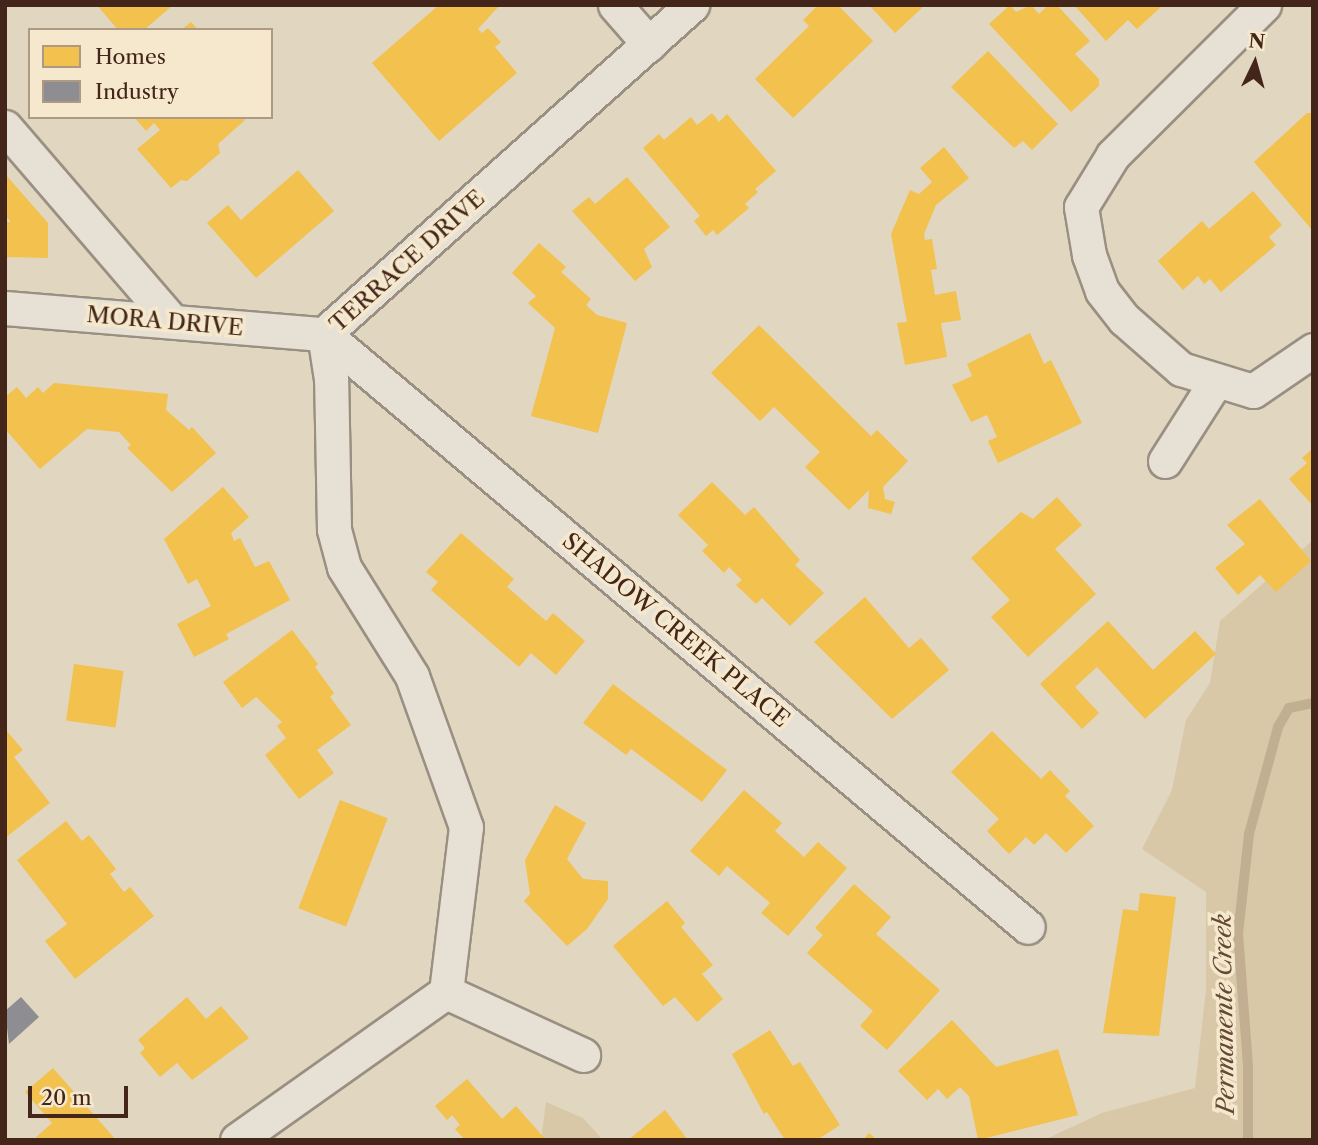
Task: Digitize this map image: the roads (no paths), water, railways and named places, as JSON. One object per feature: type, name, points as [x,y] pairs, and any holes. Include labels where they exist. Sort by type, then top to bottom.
[{"type":"street","points":[[615,5],[649,44]]},
{"type":"street","name":"TERRACE DRIVE","points":[[446,992],[466,827],[412,676],[344,567],[334,529],[331,379],[324,334],[692,5]]},
{"type":"street","points":[[1264,5],[1113,155],[1081,207],[1089,255],[1102,291],[1124,319],[1181,369],[1254,391],[1313,350]]},
{"type":"street","points":[[5,127],[170,319]]},
{"type":"street","name":"MORA DRIVE","points":[[5,308],[170,319],[324,334]]},
{"type":"street","name":"SHADOW CREEK PLACE","points":[[324,334],[1028,927]]},
{"type":"street","points":[[1165,461],[1216,381]]},
{"type":"street","points":[[237,1140],[446,992],[583,1055]]},
{"type":"waterway","name":"Permanente Creek","points":[[1248,1140],[1248,1066],[1238,934],[1249,834],[1278,727],[1289,708],[1313,703]]}]
